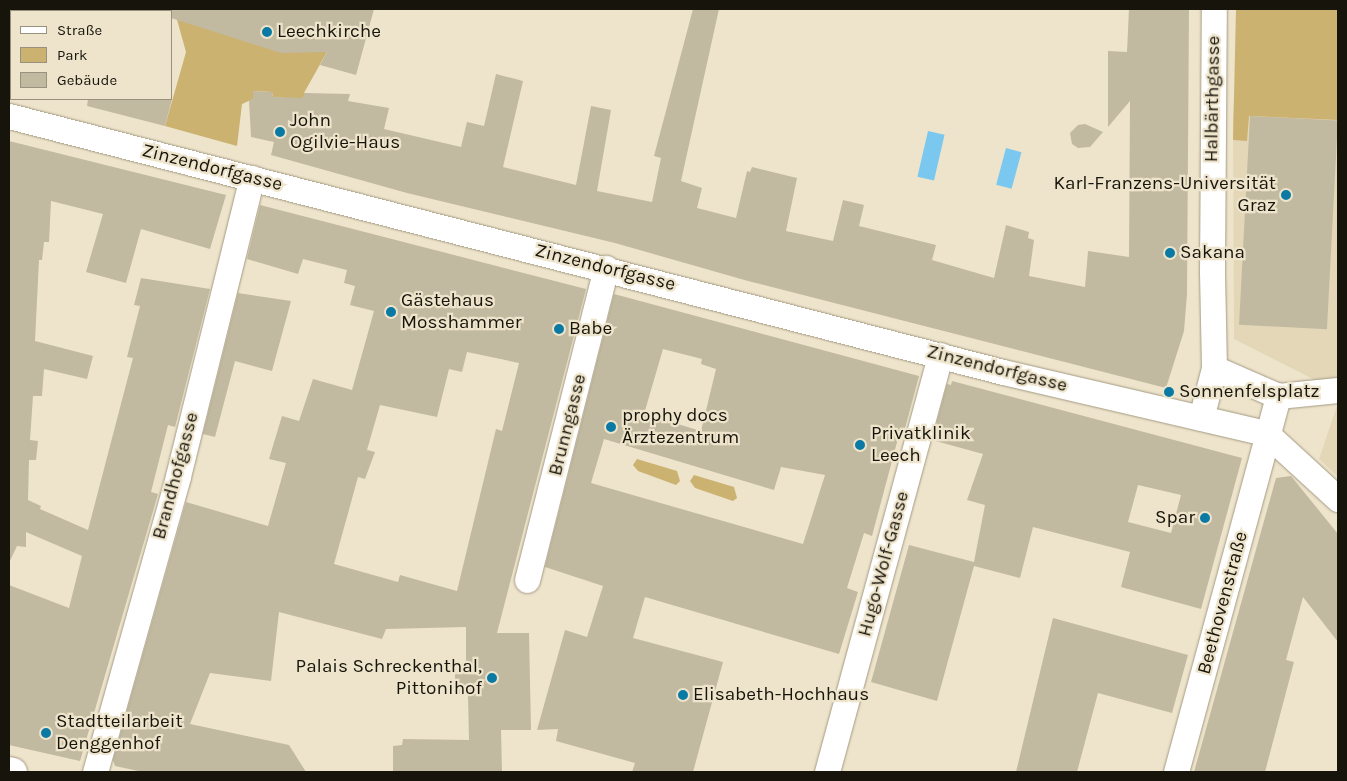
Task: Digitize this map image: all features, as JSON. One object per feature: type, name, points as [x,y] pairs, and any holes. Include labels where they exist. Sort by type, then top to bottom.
[{"type":"main road","points":[[9,771],[13,772]]},
{"type":"street","name":"Halbärthgasse","points":[[1214,9],[1212,272],[1214,368]]},
{"type":"street","name":"Zinzendorfgasse","points":[[9,116],[940,355],[1201,418]]},
{"type":"street","name":"Brandhofgasse","points":[[95,772],[178,476],[252,178]]},
{"type":"street","name":"Brunngasse","points":[[527,580],[606,268]]},
{"type":"street","name":"Hugo-Wolf-Gasse","points":[[827,772],[940,355]]},
{"type":"street","points":[[1336,497],[1266,433],[1201,418],[1214,368],[1278,396],[1338,390]]},
{"type":"street","points":[[1266,433],[1278,396]]},
{"type":"street","name":"Beethovenstraße","points":[[1176,772],[1266,433]]},
{"type":"shaded area","name":"Karl-Franzens-Universität Graz","points":[[1338,9],[1338,402],[1321,383],[1234,339],[1233,116],[1236,67]]},
{"type":"shaded area","points":[[1338,403],[1338,477],[1319,459]]},
{"type":"green space","points":[[174,9],[339,9],[328,50],[304,93],[332,102],[273,97],[272,92],[253,91],[253,99],[242,104],[237,146],[165,126],[186,52]]},
{"type":"green space","points":[[1236,9],[1338,9],[1338,120],[1249,116],[1247,141],[1233,140]]},
{"type":"green space","points":[[637,459],[677,471],[680,481],[676,485],[638,471],[633,465]]},
{"type":"green space","points":[[694,475],[734,487],[737,498],[733,501],[695,488],[690,481]]},
{"type":"water","points":[[928,131],[945,135],[934,181],[917,177]]},
{"type":"water","points":[[1006,148],[1021,152],[1012,189],[996,185]]},
{"type":"building","points":[[374,9],[356,75],[320,65],[327,52],[281,53],[172,18],[172,10],[157,10]]},
{"type":"building","points":[[693,9],[719,9],[681,181],[702,188],[697,208],[736,218],[747,171],[750,172],[752,167],[797,178],[786,231],[833,241],[843,200],[864,205],[859,226],[936,245],[932,260],[994,278],[1006,225],[1029,232],[1028,238],[1034,240],[1029,276],[1085,287],[1088,251],[1129,257],[1130,101],[1108,127],[1108,51],[1127,52],[1129,9],[1189,9],[1187,294],[1184,331],[1166,388],[748,281],[615,243],[407,193],[271,155],[274,142],[251,137],[249,100],[253,99],[253,91],[272,92],[273,97],[302,98],[305,93],[350,94],[348,101],[389,108],[384,129],[461,147],[467,122],[484,126],[496,74],[523,81],[503,167],[576,185],[591,106],[611,110],[597,191],[652,202],[661,158],[654,156]]},
{"type":"building","points":[[88,100],[172,100],[165,126],[87,106]]},
{"type":"building","points":[[1250,116],[1338,121],[1327,329],[1239,325]]},
{"type":"building","points":[[1085,124],[1103,132],[1090,147],[1078,148],[1072,144],[1070,133],[1078,125]]},
{"type":"building","points":[[9,141],[226,195],[210,249],[141,229],[126,283],[86,272],[103,214],[51,201],[49,242],[44,242],[42,260],[39,260],[35,341],[93,356],[87,379],[44,369],[42,396],[33,396],[30,440],[38,441],[36,460],[29,460],[28,500],[41,506],[40,509],[88,530],[133,358],[127,357],[140,306],[134,305],[141,278],[210,289],[175,427],[168,425],[151,492],[158,494],[80,761],[9,745],[9,585],[69,608],[82,556],[26,532],[26,547],[17,546],[9,563]]},
{"type":"building","points":[[260,205],[586,289],[497,633],[529,633],[531,730],[501,730],[502,772],[393,772],[393,746],[402,745],[403,739],[469,740],[468,694],[455,694],[455,673],[466,673],[466,627],[386,629],[382,639],[279,612],[271,681],[210,673],[190,724],[289,745],[306,772],[143,772],[115,766],[113,760],[186,502],[268,526],[286,463],[269,459],[282,416],[299,421],[313,379],[352,390],[374,311],[350,305],[355,286],[344,283],[347,270],[303,259],[298,274],[247,259]],"holes":[[[467,352],[519,363],[502,431],[496,429],[457,591],[400,575],[398,582],[334,564],[358,477],[365,479],[375,452],[367,450],[380,405],[437,417],[449,369],[462,372]]]},
{"type":"building","points":[[238,293],[291,301],[272,371],[235,361],[215,437],[203,434]]},
{"type":"building","points":[[614,294],[919,376],[904,432],[900,431],[872,536],[864,533],[847,588],[858,592],[839,654],[645,597],[633,638],[723,662],[693,772],[632,772],[635,763],[556,741],[558,729],[537,730],[565,630],[587,637],[603,586],[545,567]],"holes":[[[663,349],[702,359],[701,364],[716,369],[701,431],[644,414]],[[604,439],[774,490],[781,467],[825,475],[803,544],[591,483]]]},
{"type":"building","points":[[952,381],[1242,458],[1201,609],[1121,587],[1130,552],[1033,527],[1020,578],[974,566],[937,701],[871,682],[909,545],[974,562],[985,505],[967,500],[983,454],[932,440],[947,384],[951,385]],"holes":[[[1138,485],[1181,495],[1171,533],[1128,522]]]},
{"type":"building","points":[[1291,476],[1338,534],[1338,642],[1303,597],[1286,660],[1294,662],[1265,772],[1194,772],[1276,478]]},
{"type":"building","points":[[1053,618],[1188,655],[1172,713],[1098,693],[1077,772],[1016,772]]},
{"type":"place","name":"Leechkirche","points":[[267,32]]},
{"type":"place","name":"John Ogilvie-Haus","points":[[280,132]]},
{"type":"place","name":"Karl-Franzens-Universität Graz","points":[[1286,195]]},
{"type":"place","name":"Sakana","points":[[1170,253]]},
{"type":"place","name":"Gästehaus Mosshammer","points":[[391,312]]},
{"type":"place","name":"Babe","points":[[559,329]]},
{"type":"place","name":"Sonnenfelsplatz","points":[[1169,392]]},
{"type":"place","name":"prophy docs Ärztezentrum","points":[[611,427]]},
{"type":"place","name":"Privatklinik Leech","points":[[860,445]]},
{"type":"place","name":"Spar","points":[[1205,518]]},
{"type":"place","name":"Palais Schreckenthal, Pittonihof","points":[[492,678]]},
{"type":"place","name":"Elisabeth-Hochhaus","points":[[683,695]]},
{"type":"place","name":"Stadtteilarbeit Denggenhof","points":[[46,733]]}]
